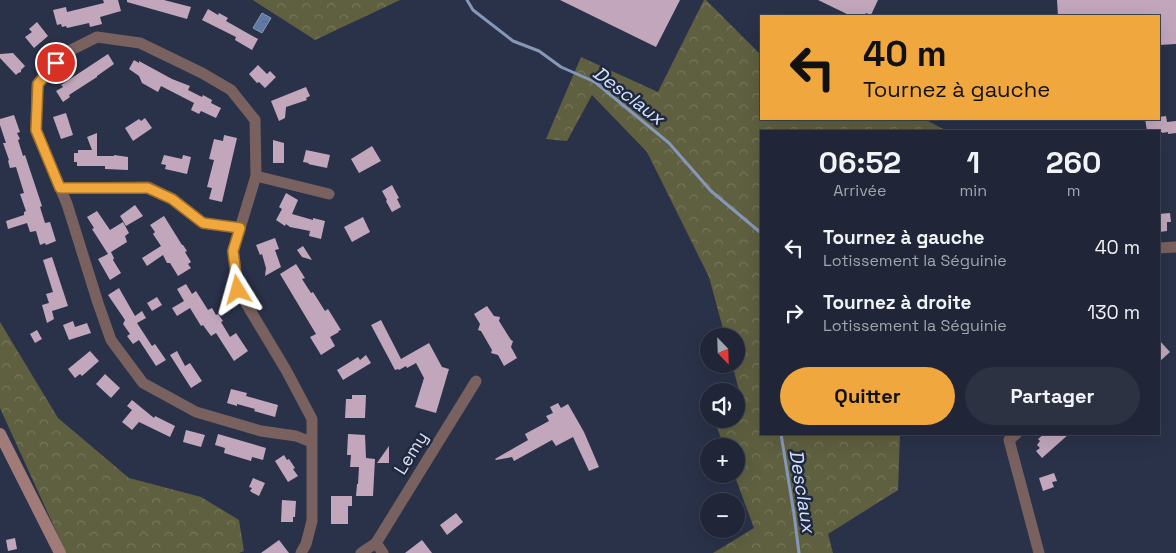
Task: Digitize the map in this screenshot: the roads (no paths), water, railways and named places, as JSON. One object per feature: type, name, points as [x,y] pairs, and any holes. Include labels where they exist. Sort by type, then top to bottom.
[{"type":"street","points":[[301,553],[306,544],[312,521],[312,419],[286,370],[238,290],[233,251],[256,176],[255,120],[231,90],[202,73],[140,43],[97,37],[65,53],[38,84],[36,130],[67,204],[111,340],[143,383],[196,412],[261,431],[296,436],[311,442]]},
{"type":"street","points":[[256,176],[329,194]]},
{"type":"street","points":[[60,188],[148,188],[172,199],[203,223],[240,228]]},
{"type":"street","points":[[1160,248],[1176,247]]},
{"type":"street","name":"Lemy","points":[[376,543],[476,381]]},
{"type":"street","points":[[0,434],[60,553]]},
{"type":"street","points":[[1015,435],[1009,440],[1039,553]]},
{"type":"street","points":[[362,553],[376,543],[383,553]]},
{"type":"water","points":[[262,13],[271,18],[262,33],[253,28]]},
{"type":"waterway","name":"Desclaux","points":[[467,0],[473,10],[513,41],[539,51],[561,67],[595,82],[669,143],[711,191],[760,232]]},
{"type":"waterway","name":"Desclaux","points":[[781,435],[799,553]]}]
